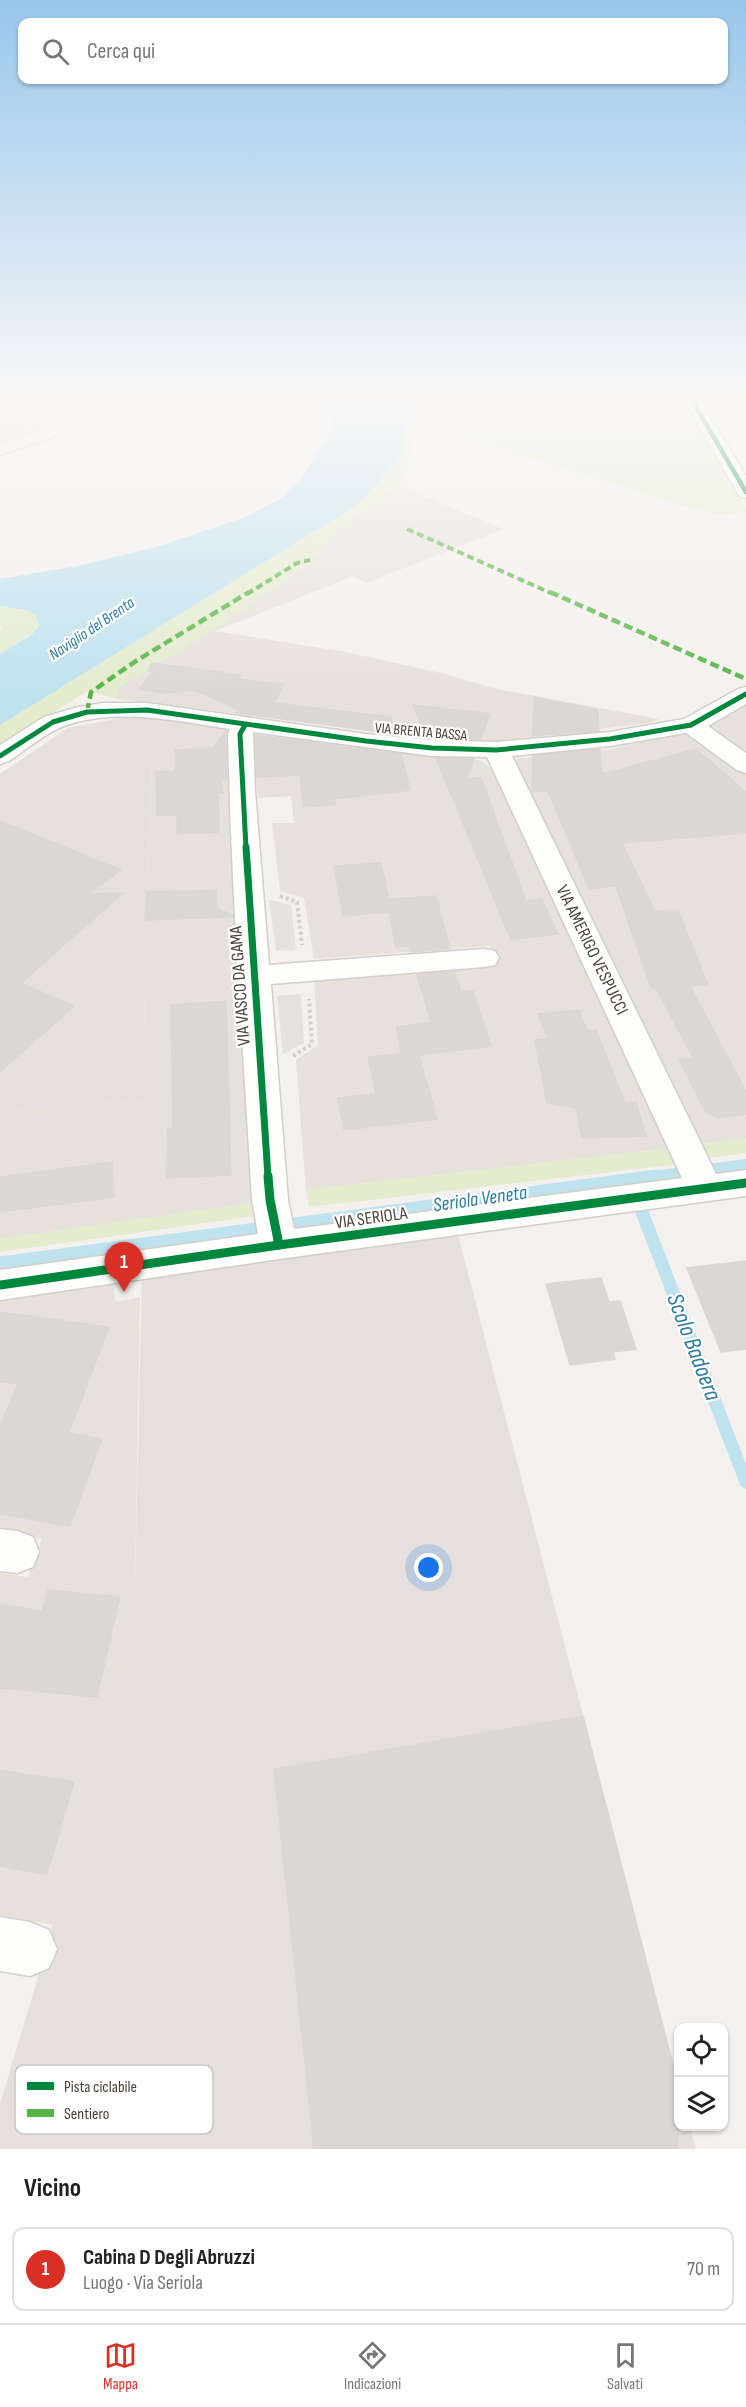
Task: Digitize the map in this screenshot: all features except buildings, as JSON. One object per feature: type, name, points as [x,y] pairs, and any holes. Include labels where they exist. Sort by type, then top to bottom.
[{"type":"street","name":"VIA BRENTA BASSA","points":[[0,756],[53,722],[87,712],[122,709],[147,710],[245,725],[432,748],[496,750],[610,740],[691,724],[746,694]]},
{"type":"street","points":[[691,724],[746,765]]},
{"type":"street","name":"VIA VASCO DA GAMA","points":[[245,725],[240,734],[242,790],[254,976],[276,1226]]},
{"type":"street","name":"VIA AMERIGO VESPUCCI","points":[[496,750],[698,1172]]},
{"type":"street","points":[[254,976],[484,958]]},
{"type":"street","name":"VIA SERIOLA","points":[[0,1286],[276,1226],[698,1172],[746,1183]]},
{"type":"shaded area","points":[[383,495],[422,495],[504,529],[366,583],[353,576],[215,631],[346,652],[441,673],[497,689],[659,719],[648,723],[480,743],[118,699],[116,689],[213,630],[306,565],[344,524]]},
{"type":"shaded area","points":[[746,702],[746,756],[708,726]]},
{"type":"shaded area","points":[[133,716],[154,719],[145,920],[144,1101],[0,1111],[0,774],[68,728]]},
{"type":"shaded area","points":[[154,719],[227,729],[253,1203],[0,1239],[0,1111],[144,1101],[145,920]]},
{"type":"shaded area","points":[[683,734],[695,735],[746,771],[746,1139],[701,1144],[511,759],[593,752]]},
{"type":"shaded area","points":[[260,735],[356,749],[479,760],[493,769],[674,1148],[306,1190],[296,1060],[318,1045],[314,980],[497,963],[490,946],[314,959],[304,898],[280,891],[272,823],[294,823],[291,796],[258,798],[251,739]]},
{"type":"shaded area","points":[[269,900],[291,905],[296,950],[276,951]]},
{"type":"shaded area","points":[[301,994],[304,1043],[283,1054],[277,996]]},
{"type":"shaded area","points":[[458,1235],[674,2066],[674,2131],[691,2131],[696,2149],[0,2149],[0,2104],[37,1981],[134,1633],[142,1276]]},
{"type":"shaded area","points":[[113,1283],[115,1302],[140,1297],[134,1633],[53,1925],[0,1915],[0,1573],[28,1577],[42,1539],[0,1532],[0,1301]]},
{"type":"green space","points":[[362,495],[383,495],[344,524],[306,565],[213,630],[116,689],[118,699],[87,691],[0,747],[0,725],[357,505]]},
{"type":"green space","points":[[650,495],[739,495],[746,512],[718,515]]},
{"type":"green space","points":[[0,606],[26,610],[36,616],[39,626],[0,654],[2,627],[0,627]]},
{"type":"green space","points":[[746,1139],[746,1153],[708,1158],[701,1144]]},
{"type":"green space","points":[[674,1148],[681,1164],[309,1207],[306,1190]]},
{"type":"green space","points":[[253,1203],[255,1216],[0,1252],[0,1239]]},
{"type":"water","name":"Naviglio del Brenta","points":[[285,495],[366,495],[357,505],[0,725],[0,654],[32,634],[39,626],[36,616],[26,610],[0,606],[0,579],[78,566],[156,547],[243,518]]},
{"type":"waterway","name":"Seriola Veneta","points":[[646,1177],[746,1164]]},
{"type":"waterway","name":"Seriola Veneta","points":[[0,1263],[657,1176]]},
{"type":"waterway","name":"Scolo Badoera","points":[[642,1212],[746,1482]]},
{"type":"marked path","points":[[407,529],[746,679]]},
{"type":"marked path","points":[[87,712],[91,692],[136,661],[297,563],[310,560]]},
{"type":"cycle path","points":[[0,756],[53,722],[103,710],[147,710],[432,748],[496,750],[610,739],[691,725],[746,694]]},
{"type":"cycle path","points":[[245,725],[240,734],[242,790],[270,1200],[279,1245]]},
{"type":"cycle path","points":[[0,1285],[279,1245],[746,1183]]},
{"type":"place","name":"Cabina D Degli Abruzzi","points":[[124,1292]]}]
